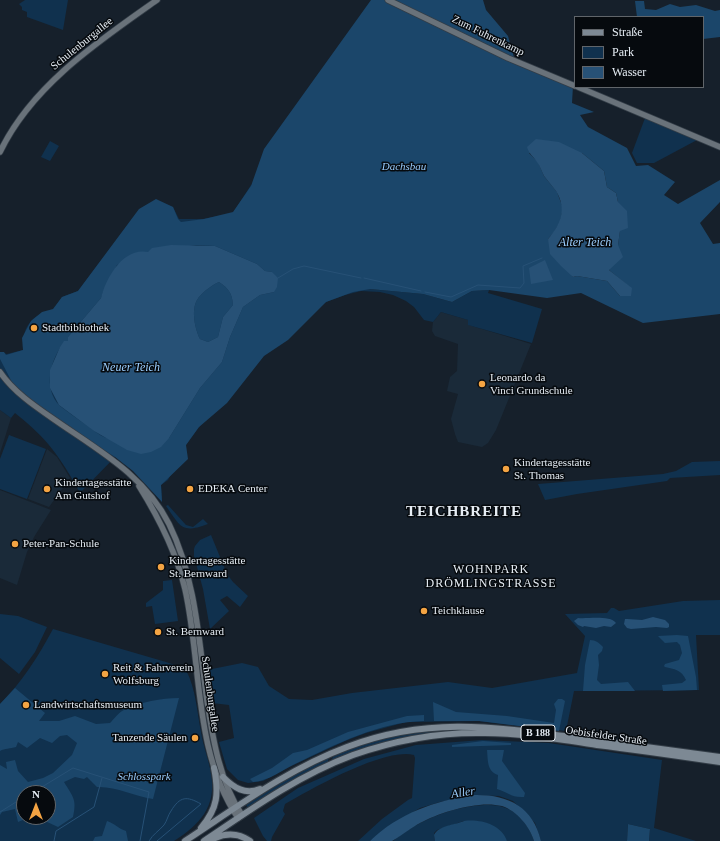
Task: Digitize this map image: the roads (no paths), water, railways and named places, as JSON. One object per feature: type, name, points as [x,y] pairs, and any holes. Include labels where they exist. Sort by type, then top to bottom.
[{"type":"main road","name":"Oebisfelder Straße","points":[[272,784],[312,762],[347,746],[407,730],[444,726],[479,726],[527,731],[720,757]]},
{"type":"main road","name":"Oebisfelder Straße","points":[[204,841],[298,781],[335,763],[375,748],[428,736],[479,733],[510,735],[564,740],[720,762]]},
{"type":"main road","points":[[196,834],[210,816],[214,807],[217,789],[214,768]]},
{"type":"main road","points":[[223,777],[236,788],[249,792],[272,784]]},
{"type":"main road","name":"B 188","points":[[185,841],[272,784]]},
{"type":"main road","points":[[208,841],[219,836],[233,834],[250,841]]},
{"type":"street","name":"Schulenburgallee","points":[[0,152],[22,116],[62,71],[88,50],[157,0]]},
{"type":"street","name":"Zum Fuhrenkamp","points":[[391,1],[517,62],[574,85]]},
{"type":"street","name":"Zum Fuhrenkamp","points":[[581,88],[720,147]]},
{"type":"street","name":"Schulenburgallee","points":[[0,372],[30,403],[119,464],[134,477],[174,544],[190,587],[214,742],[223,777],[234,808]]},
{"type":"street","name":"Schulenburgallee","points":[[174,544],[185,589],[203,720],[214,768],[240,817]]},
{"type":"water","name":"Alter Teich","points":[[536,139],[559,142],[582,153],[604,171],[607,187],[616,193],[618,202],[627,211],[628,228],[620,231],[618,245],[623,257],[609,270],[632,288],[631,296],[620,296],[607,281],[577,276],[573,277],[550,254],[548,239],[559,222],[562,210],[556,191],[544,176],[527,147]]},
{"type":"water","name":"Neuer Teich","points":[[171,245],[215,246],[257,264],[265,271],[272,272],[278,278],[277,287],[274,292],[260,295],[243,307],[230,337],[222,362],[200,388],[169,438],[161,447],[151,452],[141,454],[127,450],[94,431],[59,405],[50,388],[50,370],[64,341],[68,341],[68,337],[101,298],[111,273],[123,259],[131,254],[148,252],[152,248]],"holes":[[[219,282],[228,289],[232,297],[233,305],[223,317],[218,337],[208,342],[200,339],[198,335],[194,320],[194,309],[195,304],[201,295],[210,287]]]},
{"type":"water","points":[[545,260],[553,280],[531,284],[529,268]]},
{"type":"water","points":[[653,617],[665,620],[669,624],[669,627],[631,629],[627,628],[624,624],[625,619],[642,620]]},
{"type":"water","points":[[578,618],[604,618],[616,623],[611,627],[583,627],[574,621]]},
{"type":"water","points":[[473,795],[497,797],[517,804],[532,819],[541,841],[534,841],[526,825],[508,808],[502,806],[482,805],[460,808],[428,819],[392,841],[370,841],[393,823],[418,810],[445,801]]},
{"type":"waterway","points":[[425,292],[451,297],[478,285],[520,288],[524,283],[523,266],[542,258]]},
{"type":"waterway","points":[[278,278],[293,269],[304,266],[361,278]]},
{"type":"waterway","points":[[364,278],[421,291]]},
{"type":"waterway","points":[[45,785],[73,768],[149,792],[140,841]]},
{"type":"waterway","points":[[54,841],[56,831],[94,807],[102,778]]},
{"type":"waterway","points":[[149,841],[152,836],[164,825],[174,806],[178,802],[188,799],[201,804],[157,841]]},
{"type":"waterway","points":[[0,812],[16,802]]},
{"type":"place","name":"Stadtbibliothek","points":[[34,328]]},
{"type":"place","name":"Leonardo da Vinci Grundschule","points":[[482,384]]},
{"type":"place","name":"Kindertagesstätte St. Thomas","points":[[506,469]]},
{"type":"place","name":"Kindertagesstätte Am Gutshof","points":[[47,489]]},
{"type":"place","name":"EDEKA Center","points":[[190,489]]},
{"type":"place","name":"Peter-Pan-Schule","points":[[15,544]]},
{"type":"place","name":"Kindertagesstätte St. Bernward","points":[[161,567]]},
{"type":"place","name":"Teichklause","points":[[424,611]]},
{"type":"place","name":"St. Bernward","points":[[158,632]]},
{"type":"place","name":"Reit & Fahrverein Wolfsburg","points":[[105,674]]},
{"type":"place","name":"Landwirtschaftsmuseum","points":[[26,705]]},
{"type":"place","name":"Tanzende Säulen","points":[[195,738]]},
{"type":"district","name":"TEICHBREITE","points":[[464,512]]},
{"type":"district","name":"WOHNPARK DRÖMLINGSTRASSE","points":[[491,577]]},
{"type":"park label","name":"Dachsbau","points":[[404,167]]},
{"type":"park label","name":"Schlosspark","points":[[144,777]]},
{"type":"water label","name":"Aller","points":[[463,793]]}]
